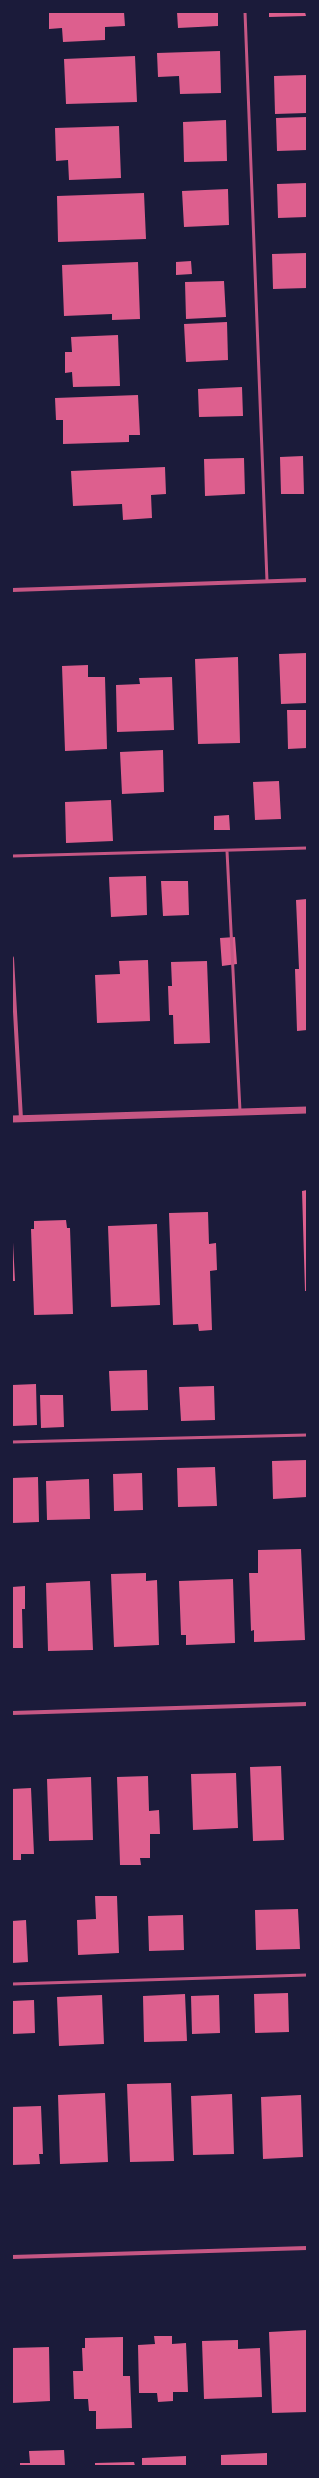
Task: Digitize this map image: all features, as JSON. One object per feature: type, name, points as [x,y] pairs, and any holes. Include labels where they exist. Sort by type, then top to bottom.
[{"type":"street","points":[[12,590],[307,580]]},
{"type":"street","points":[[12,958],[21,1119]]},
{"type":"street","points":[[12,1119],[307,1110]]},
{"type":"street","points":[[12,1713],[307,1704]]},
{"type":"street","points":[[12,2257],[307,2248]]},
{"type":"lane","points":[[245,12],[267,581]]},
{"type":"lane","points":[[12,856],[227,852],[307,848]]},
{"type":"lane","points":[[227,852],[240,1112]]},
{"type":"lane","points":[[12,1442],[307,1435]]},
{"type":"lane","points":[[12,1984],[307,1975]]},
{"type":"building","points":[[49,12],[124,12],[125,26],[105,27],[105,40],[63,42],[62,28],[49,29]]},
{"type":"building","points":[[177,12],[218,12],[218,26],[178,28]]},
{"type":"building","points":[[269,12],[305,12],[306,16],[269,17]]},
{"type":"building","points":[[220,51],[221,93],[180,94],[179,76],[158,77],[157,53]]},
{"type":"building","points":[[135,56],[137,102],[66,104],[64,59]]},
{"type":"building","points":[[307,75],[307,113],[275,114],[274,76]]},
{"type":"building","points":[[307,117],[307,150],[277,151],[276,118]]},
{"type":"building","points":[[226,120],[227,161],[184,162],[183,122]]},
{"type":"building","points":[[119,126],[121,178],[69,180],[68,160],[56,161],[55,128]]},
{"type":"building","points":[[307,183],[307,217],[278,218],[277,184]]},
{"type":"building","points":[[228,189],[229,225],[184,227],[182,191]]},
{"type":"building","points":[[144,193],[146,239],[58,242],[57,196]]},
{"type":"building","points":[[307,253],[307,288],[273,289],[272,254]]},
{"type":"building","points":[[191,261],[192,274],[176,275],[176,262]]},
{"type":"building","points":[[138,262],[140,319],[112,320],[112,314],[64,316],[62,265]]},
{"type":"building","points":[[224,281],[226,317],[186,319],[185,282]]},
{"type":"building","points":[[227,322],[228,360],[186,362],[184,324]]},
{"type":"building","points":[[118,335],[120,386],[73,387],[72,372],[65,373],[65,352],[72,352],[71,337]]},
{"type":"building","points":[[242,387],[243,416],[199,417],[198,389]]},
{"type":"building","points":[[138,395],[140,435],[129,435],[129,442],[63,444],[63,420],[56,420],[55,398]]},
{"type":"building","points":[[303,456],[304,494],[281,494],[280,457]]},
{"type":"building","points":[[244,458],[245,494],[205,496],[204,459]]},
{"type":"building","points":[[165,467],[166,494],[151,495],[152,518],[123,520],[122,504],[73,506],[71,471]]},
{"type":"building","points":[[307,653],[307,703],[281,704],[279,654]]},
{"type":"building","points":[[238,657],[240,743],[198,744],[195,659]]},
{"type":"building","points":[[88,665],[88,677],[105,677],[107,749],[65,751],[62,666]]},
{"type":"building","points":[[172,677],[174,730],[117,732],[116,685],[140,684],[139,678]]},
{"type":"building","points":[[287,710],[307,710],[307,748],[288,749]]},
{"type":"building","points":[[163,750],[164,792],[122,794],[120,752]]},
{"type":"building","points":[[279,781],[281,819],[255,820],[253,782]]},
{"type":"building","points":[[111,800],[113,841],[66,843],[65,802]]},
{"type":"building","points":[[229,815],[230,830],[214,830],[214,816]]},
{"type":"building","points":[[146,876],[147,915],[111,917],[109,877]]},
{"type":"building","points":[[161,881],[188,881],[189,915],[163,916]]},
{"type":"building","points":[[307,899],[307,1030],[297,1031],[295,969],[299,969],[296,900]]},
{"type":"building","points":[[235,937],[237,964],[222,966],[220,938]]},
{"type":"building","points":[[148,960],[150,1021],[97,1023],[95,975],[120,974],[119,961]]},
{"type":"building","points":[[207,961],[210,1043],[174,1044],[173,1015],[169,1015],[168,986],[172,986],[171,962]]},
{"type":"building","points":[[307,1190],[307,1291],[305,1291],[302,1191]]},
{"type":"building","points":[[208,1212],[209,1244],[216,1243],[217,1270],[210,1271],[212,1330],[199,1331],[198,1324],[173,1325],[169,1213]]},
{"type":"building","points":[[66,1220],[67,1228],[70,1228],[73,1314],[34,1315],[31,1229],[34,1229],[34,1221]]},
{"type":"building","points":[[12,1223],[15,1281],[12,1281]]},
{"type":"building","points":[[157,1224],[160,1305],[111,1307],[108,1226]]},
{"type":"building","points":[[147,1370],[148,1410],[111,1411],[109,1371]]},
{"type":"building","points":[[36,1384],[37,1425],[12,1426],[12,1385]]},
{"type":"building","points":[[214,1386],[215,1420],[181,1421],[179,1387]]},
{"type":"building","points":[[40,1395],[63,1395],[64,1427],[41,1428]]},
{"type":"building","points":[[307,1460],[307,1497],[273,1499],[272,1461]]},
{"type":"building","points":[[215,1467],[217,1506],[178,1507],[177,1468]]},
{"type":"building","points":[[142,1473],[143,1510],[114,1511],[113,1474]]},
{"type":"building","points":[[38,1477],[39,1522],[12,1523],[12,1478]]},
{"type":"building","points":[[89,1479],[90,1519],[47,1520],[46,1481]]},
{"type":"building","points":[[301,1549],[305,1640],[254,1642],[254,1630],[251,1631],[249,1573],[258,1573],[258,1550]]},
{"type":"building","points":[[146,1573],[146,1581],[157,1580],[159,1645],[114,1647],[111,1574]]},
{"type":"building","points":[[233,1579],[235,1643],[186,1645],[186,1635],[181,1635],[179,1581]]},
{"type":"building","points":[[90,1581],[93,1650],[48,1651],[46,1583]]},
{"type":"building","points":[[25,1586],[25,1609],[22,1609],[23,1648],[12,1648],[12,1587]]},
{"type":"building","points":[[281,1766],[284,1840],[253,1841],[250,1767]]},
{"type":"building","points":[[236,1773],[238,1828],[193,1830],[191,1774]]},
{"type":"building","points":[[148,1776],[149,1811],[159,1810],[160,1834],[150,1834],[150,1858],[140,1858],[141,1865],[120,1865],[117,1777]]},
{"type":"building","points":[[91,1777],[93,1840],[49,1841],[47,1779]]},
{"type":"building","points":[[31,1788],[34,1854],[21,1854],[21,1860],[12,1860],[12,1789]]},
{"type":"building","points":[[95,1896],[117,1896],[119,1953],[78,1955],[77,1920],[96,1919]]},
{"type":"building","points":[[298,1909],[300,1949],[256,1950],[255,1910]]},
{"type":"building","points":[[183,1915],[184,1950],[149,1951],[148,1916]]},
{"type":"building","points":[[26,1920],[28,1962],[12,1963],[12,1921]]},
{"type":"building","points":[[288,1993],[289,2032],[255,2033],[254,1994]]},
{"type":"building","points":[[185,1994],[187,2041],[144,2042],[143,1996]]},
{"type":"building","points":[[102,1995],[104,2044],[59,2046],[57,1997]]},
{"type":"building","points":[[219,1995],[220,2033],[192,2034],[191,1996]]},
{"type":"building","points":[[34,2000],[35,2033],[12,2034],[12,2001]]},
{"type":"building","points":[[171,2083],[174,2161],[130,2162],[127,2084]]},
{"type":"building","points":[[105,2093],[108,2162],[60,2164],[58,2095]]},
{"type":"building","points":[[232,2094],[234,2154],[193,2155],[191,2096]]},
{"type":"building","points":[[301,2095],[303,2157],[263,2159],[261,2097]]},
{"type":"building","points":[[41,2106],[43,2154],[39,2154],[40,2164],[12,2165],[12,2107]]},
{"type":"building","points":[[307,2330],[307,2412],[272,2413],[269,2332]]},
{"type":"building","points":[[154,2336],[172,2336],[172,2344],[186,2343],[188,2392],[173,2392],[173,2401],[158,2402],[157,2393],[139,2393],[138,2345],[155,2344]]},
{"type":"building","points":[[123,2337],[123,2376],[130,2376],[132,2428],[96,2429],[96,2411],[89,2411],[88,2399],[74,2399],[73,2371],[83,2371],[82,2348],[85,2348],[85,2338]]},
{"type":"building","points":[[238,2340],[238,2349],[260,2348],[262,2397],[204,2399],[202,2341]]},
{"type":"building","points":[[49,2347],[50,2401],[12,2403],[12,2348]]},
{"type":"building","points":[[64,2450],[65,2466],[20,2466],[20,2463],[30,2463],[29,2451]]},
{"type":"building","points":[[267,2453],[267,2466],[221,2466],[221,2455]]},
{"type":"building","points":[[186,2456],[186,2466],[142,2466],[142,2458]]},
{"type":"building","points":[[134,2462],[135,2466],[95,2466],[95,2463]]}]
